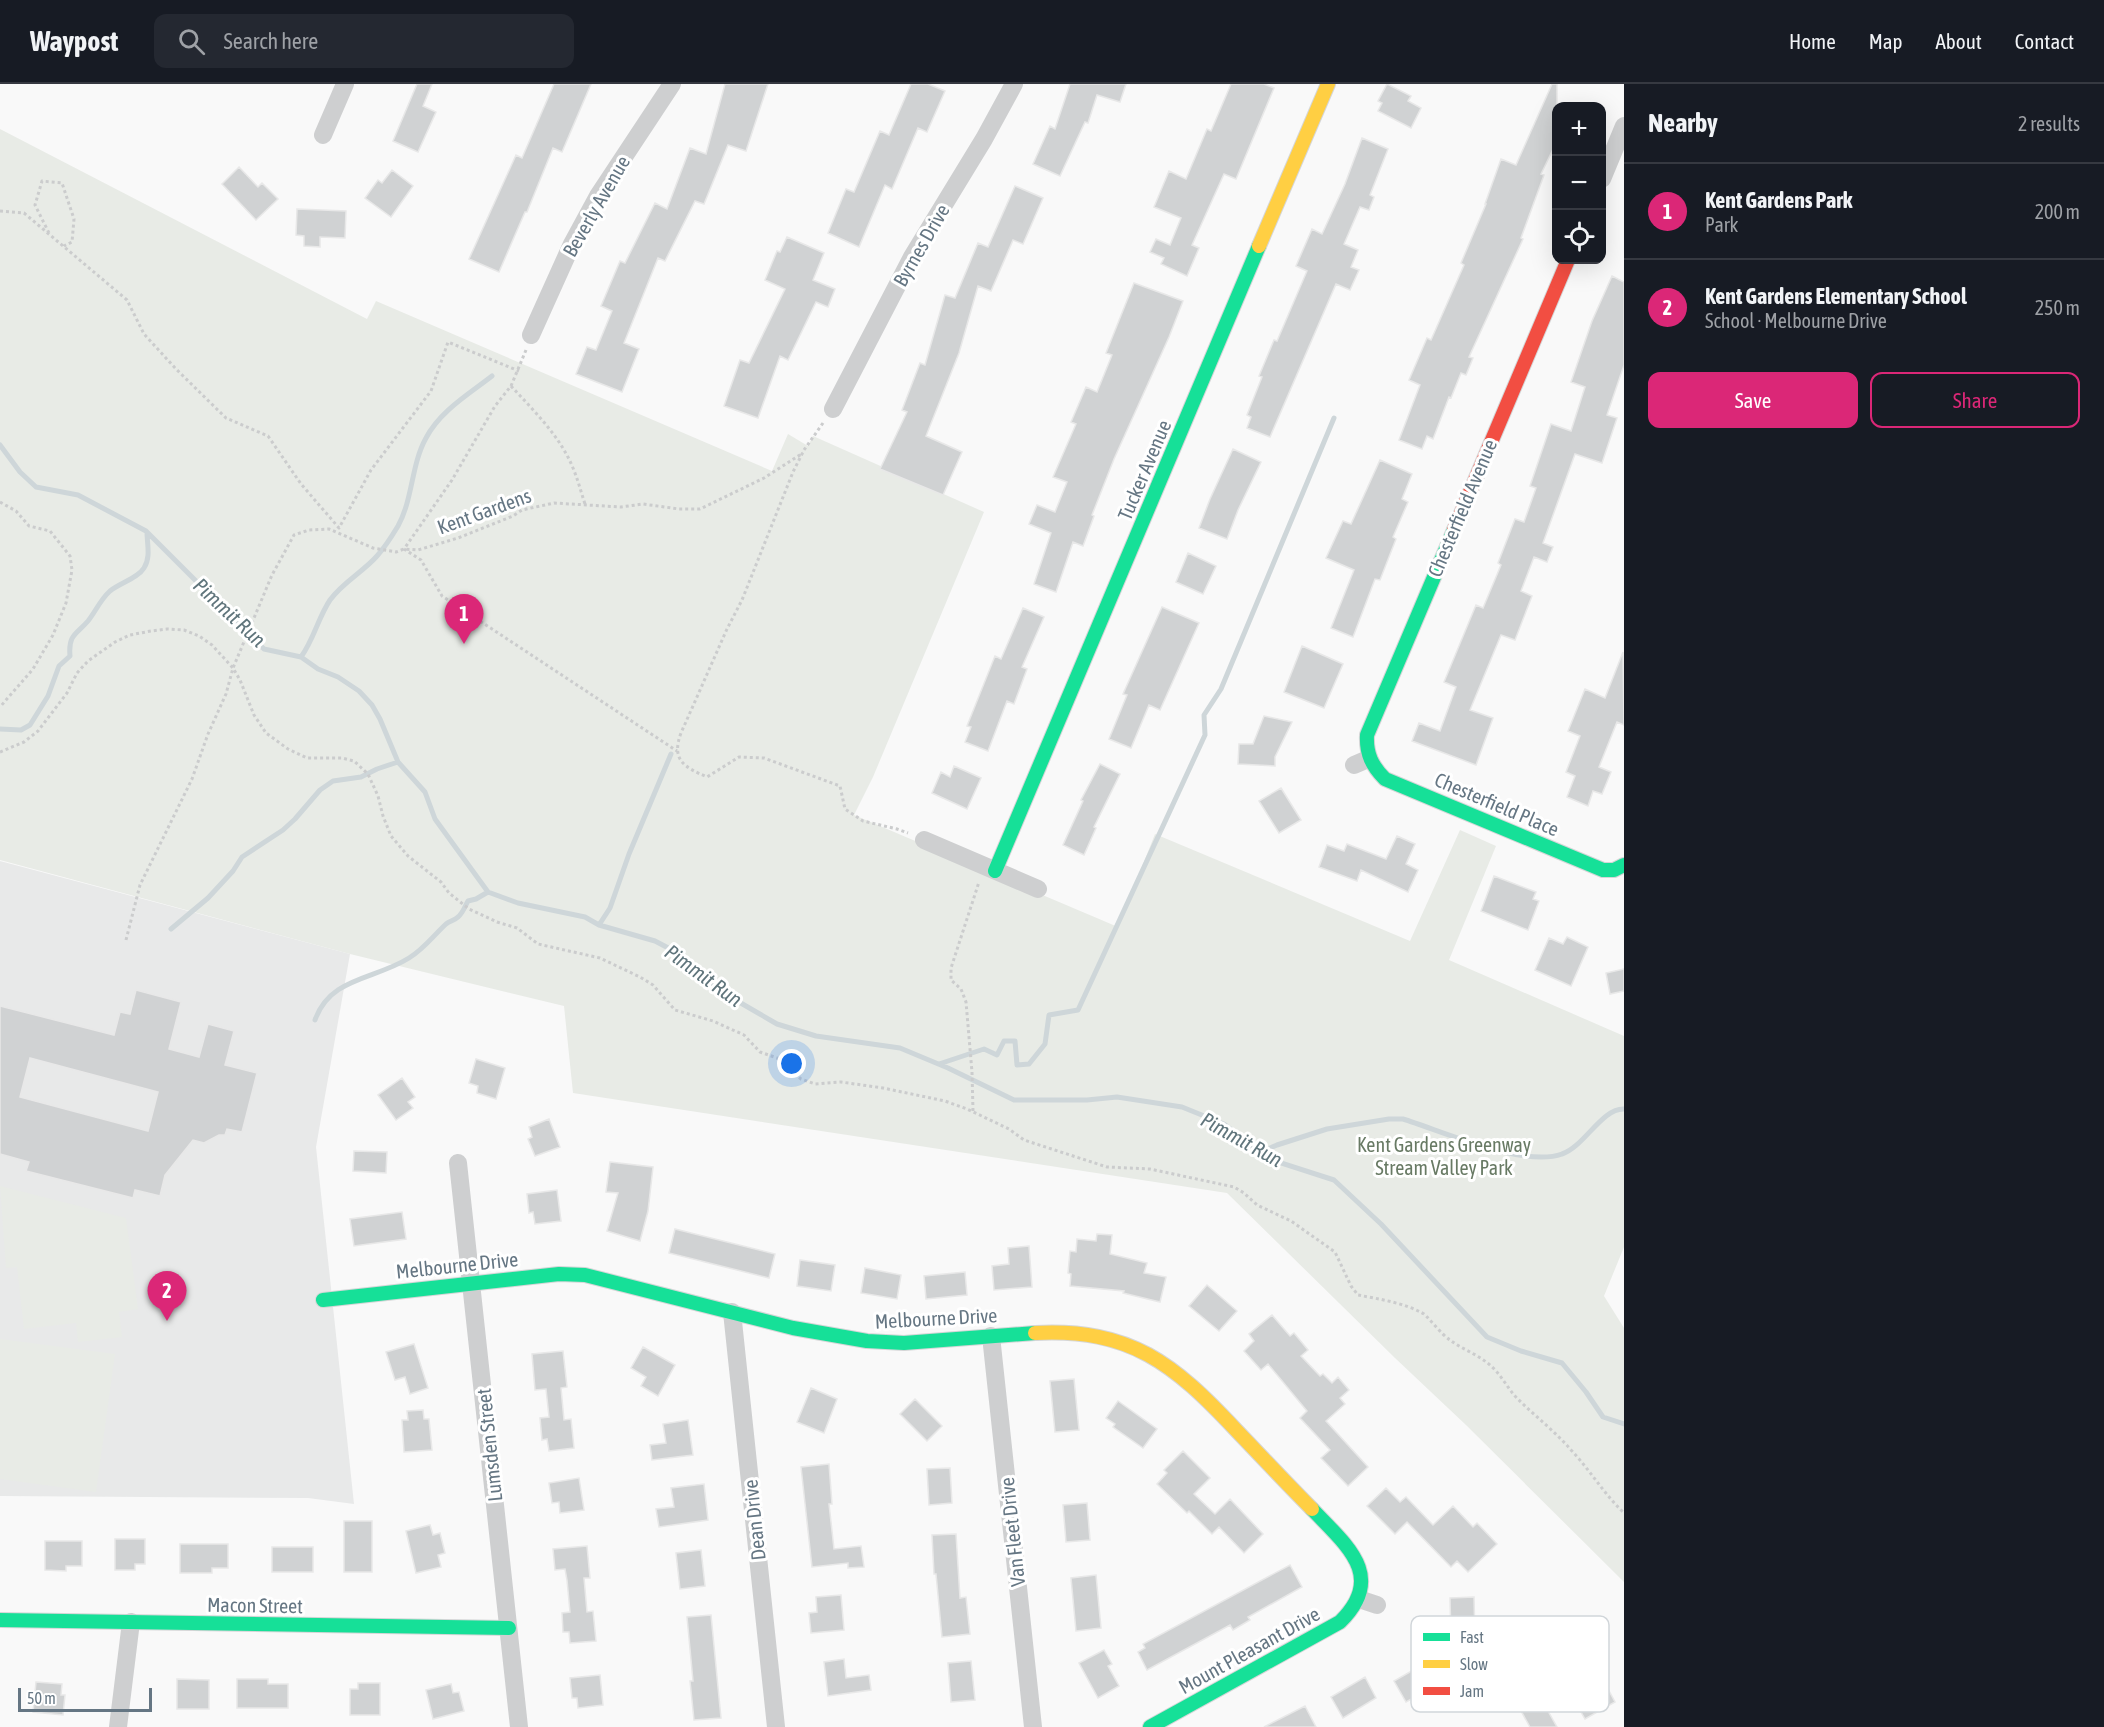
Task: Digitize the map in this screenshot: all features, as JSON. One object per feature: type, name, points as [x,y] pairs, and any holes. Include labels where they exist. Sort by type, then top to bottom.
[{"type":"street","points":[[322,135],[345,84]]},
{"type":"street","name":"Beverly Avenue","points":[[531,335],[572,244],[598,196],[672,84]]},
{"type":"street","name":"Byrnes Drive","points":[[833,409],[912,257],[984,139],[1014,84]]},
{"type":"street","name":"Tucker Avenue","points":[[990,868],[1328,84]]},
{"type":"street","points":[[1606,169],[1624,126]]},
{"type":"street","name":"Chesterfield Avenue","points":[[1361,762],[1366,748],[1367,735],[1566,264]]},
{"type":"street","name":"Chesterfield Place","points":[[1361,762],[1385,779],[1603,870],[1622,872]]},
{"type":"street","points":[[924,840],[1038,889]]},
{"type":"street","name":"Lumsden Street","points":[[458,1163],[519,1727]]},
{"type":"street","name":"Melbourne Drive","points":[[323,1299],[559,1274],[585,1275],[826,1335],[870,1341],[916,1343],[1038,1331],[1069,1331],[1100,1336],[1155,1358],[1180,1374],[1210,1401],[1356,1558],[1361,1571],[1362,1585],[1359,1599]]},
{"type":"street","name":"Dean Drive","points":[[732,1312],[776,1727]]},
{"type":"street","name":"Van Fleet Drive","points":[[991,1336],[1033,1727]]},
{"type":"street","points":[[1359,1599],[1377,1605]]},
{"type":"street","name":"Mount Pleasant Drive","points":[[1150,1727],[1340,1622],[1351,1613],[1359,1599]]},
{"type":"street","name":"Macon Street","points":[[0,1620],[509,1628]]},
{"type":"street","points":[[118,1727],[131,1622]]},
{"type":"path","points":[[50,235],[35,205],[42,181],[62,183],[74,219],[72,242],[64,246]]},
{"type":"path","points":[[0,211],[24,213],[128,300],[144,334],[176,369],[226,418],[268,436],[301,484],[339,528],[371,470],[431,391],[448,342],[519,371]]},
{"type":"path","points":[[531,335],[519,371],[511,386],[495,406],[452,480],[404,549],[422,560],[442,596],[676,751],[687,768],[706,777],[739,757],[764,758],[840,786],[845,809],[863,821],[897,829],[924,840]]},
{"type":"path","points":[[511,386],[548,427],[562,448],[573,467],[585,504]]},
{"type":"path","name":"Kent Gardens","points":[[676,751],[681,733],[742,600],[770,526],[803,453],[833,409]]},
{"type":"path","name":"Kent Gardens","points":[[233,666],[280,558],[294,535],[309,530],[329,529],[373,548],[396,552],[404,549],[418,550],[458,538],[513,516],[522,510],[554,503],[621,507],[643,504],[679,509],[700,509],[764,478],[803,453]]},
{"type":"path","points":[[0,502],[16,512],[29,526],[50,531],[70,556],[72,570],[66,603],[53,635],[28,675],[0,707]]},
{"type":"path","points":[[0,752],[24,742],[38,731],[68,693],[77,673],[88,661],[115,642],[130,635],[167,629],[184,630],[199,636],[212,645],[233,666],[254,715],[266,734],[288,750],[306,758],[342,758],[354,761],[368,774],[391,836],[408,856],[441,882],[449,893],[469,909],[496,922],[517,928],[538,944],[600,958],[640,977],[653,985],[675,1010],[713,1021],[744,1035],[760,1052],[777,1058],[801,1079],[815,1084],[841,1082],[945,1101],[973,1112],[1024,1140],[1107,1167],[1150,1169],[1234,1187],[1257,1205],[1291,1221],[1335,1252],[1351,1286],[1358,1295],[1383,1300],[1425,1315],[1452,1341],[1471,1351],[1493,1368],[1532,1414],[1553,1430],[1624,1513]]},
{"type":"path","points":[[126,940],[140,885],[192,779],[208,734],[226,694],[233,666]]},
{"type":"path","points":[[973,1112],[966,1002],[961,989],[951,980],[951,968],[967,915],[990,868]]},
{"type":"shaded area","points":[[0,861],[350,954],[316,1147],[354,1504],[308,1498],[0,1496]]},
{"type":"green space","name":"Kent Gardens Greenway Stream Valley Park","points":[[0,129],[367,319],[376,301],[772,471],[788,434],[808,446],[813,436],[984,512],[873,777],[854,815],[1118,927],[1155,834],[1410,941],[1460,830],[1496,846],[1449,960],[1624,1036],[1624,1247],[1604,1296],[1624,1328],[1624,1582],[1227,1193],[573,1093],[564,1006],[350,954],[0,860]]},
{"type":"green space","points":[[0,1186],[126,1218],[138,1309],[119,1312],[122,1337],[78,1342],[76,1323],[24,1329],[17,1267],[6,1268]]},
{"type":"green space","points":[[0,1339],[115,1354],[96,1492],[0,1479]]},
{"type":"building","points":[[417,84],[432,84],[423,106],[436,112],[418,152],[393,141]]},
{"type":"building","points":[[554,84],[591,84],[562,152],[553,148],[499,272],[469,259],[516,155],[522,158]]},
{"type":"building","points":[[725,84],[768,84],[746,151],[728,145],[704,204],[695,201],[665,261],[658,258],[624,343],[639,349],[622,392],[576,374],[587,347],[596,350],[612,311],[601,306],[620,261],[625,263],[655,203],[667,209],[690,148],[706,154]]},
{"type":"building","points":[[911,84],[928,84],[945,91],[927,132],[918,128],[892,189],[885,185],[859,247],[828,233],[846,189],[854,192],[880,131],[889,135]]},
{"type":"building","points":[[1070,84],[1126,84],[1120,102],[1097,95],[1088,123],[1085,122],[1060,176],[1033,164],[1050,126],[1055,129]]},
{"type":"building","points":[[1231,84],[1264,84],[1274,88],[1236,179],[1224,174],[1192,245],[1199,248],[1187,276],[1161,264],[1164,258],[1150,252],[1156,239],[1170,245],[1181,218],[1154,207],[1169,171],[1186,179],[1207,129],[1211,131]]},
{"type":"building","points":[[1387,84],[1411,96],[1408,101],[1421,108],[1411,128],[1378,111],[1382,103],[1378,101]]},
{"type":"building","points":[[1552,84],[1557,84],[1557,102],[1552,102],[1552,151],[1541,174],[1544,175],[1521,238],[1523,239],[1469,357],[1473,358],[1466,375],[1461,373],[1433,439],[1427,436],[1422,449],[1399,440],[1420,385],[1409,380],[1427,338],[1431,340],[1464,265],[1461,263],[1486,204],[1501,159],[1516,165]]},
{"type":"building","points":[[1362,138],[1388,149],[1370,195],[1374,197],[1369,210],[1360,207],[1344,244],[1358,250],[1351,267],[1359,270],[1350,290],[1336,284],[1270,437],[1247,428],[1251,417],[1247,415],[1262,377],[1259,376],[1274,340],[1277,341],[1307,271],[1296,266],[1312,229],[1322,234],[1345,184]]},
{"type":"building","points":[[239,167],[258,187],[262,183],[278,199],[256,220],[222,184]]},
{"type":"building","points":[[392,170],[413,186],[391,217],[365,198],[378,180],[382,183]]},
{"type":"building","points":[[1015,186],[1043,198],[1023,244],[1013,240],[991,291],[978,286],[959,353],[926,436],[962,452],[943,495],[880,469],[907,412],[902,410],[920,363],[925,365],[945,295],[955,298],[978,243],[988,247]]},
{"type":"building","points":[[297,209],[346,211],[345,238],[320,237],[320,247],[304,246],[304,236],[296,235]]},
{"type":"building","points":[[787,237],[824,253],[813,280],[835,289],[828,307],[816,302],[788,360],[780,356],[758,418],[724,406],[740,360],[749,363],[785,289],[765,280],[777,251],[780,252]]},
{"type":"building","points":[[1612,276],[1624,282],[1624,365],[1607,415],[1617,418],[1602,463],[1575,454],[1543,543],[1553,547],[1547,562],[1534,557],[1521,591],[1532,596],[1515,640],[1501,635],[1470,710],[1493,718],[1476,765],[1412,741],[1419,723],[1440,731],[1456,687],[1444,682],[1476,605],[1483,608],[1501,565],[1498,563],[1515,519],[1524,522],[1536,488],[1530,486],[1551,424],[1571,431],[1585,387],[1571,382],[1592,321]]},
{"type":"building","points":[[1134,283],[1183,301],[1114,459],[1092,515],[1094,516],[1083,546],[1073,542],[1056,592],[1034,584],[1051,533],[1029,524],[1037,505],[1055,512],[1067,482],[1053,477],[1076,424],[1071,422],[1086,387],[1097,392],[1112,355],[1106,353]]},
{"type":"building","points":[[1233,449],[1261,462],[1227,539],[1199,528]]},
{"type":"building","points":[[1380,460],[1412,474],[1402,499],[1408,502],[1393,537],[1396,539],[1380,580],[1375,579],[1353,637],[1331,628],[1354,570],[1326,558],[1343,521],[1351,524]]},
{"type":"building","points":[[1188,553],[1216,566],[1203,594],[1176,582]]},
{"type":"building","points":[[1162,607],[1199,623],[1160,710],[1149,705],[1131,748],[1109,739],[1127,695],[1123,694]]},
{"type":"building","points":[[1023,608],[1044,617],[1022,667],[1027,669],[1014,704],[1007,701],[988,751],[965,742],[971,727],[967,726],[995,656],[1001,659]]},
{"type":"building","points":[[1302,646],[1343,664],[1324,708],[1284,692]]},
{"type":"building","points":[[1623,652],[1624,725],[1617,722],[1599,767],[1611,772],[1602,794],[1593,791],[1588,806],[1567,797],[1575,776],[1566,772],[1580,736],[1568,731],[1585,689],[1605,698]]},
{"type":"building","points":[[1264,716],[1292,722],[1275,757],[1275,766],[1238,764],[1239,744],[1253,744]]},
{"type":"building","points":[[1100,764],[1120,774],[1094,827],[1096,828],[1084,855],[1063,845],[1083,801],[1081,800]]},
{"type":"building","points":[[954,766],[981,778],[967,809],[932,793],[941,772],[950,777]]},
{"type":"building","points":[[1281,788],[1301,820],[1279,833],[1259,801]]},
{"type":"building","points":[[1397,836],[1415,844],[1406,864],[1418,870],[1408,892],[1361,870],[1357,881],[1319,867],[1327,845],[1344,851],[1347,844],[1386,859]]},
{"type":"building","points":[[1494,876],[1536,892],[1533,899],[1539,901],[1528,930],[1481,911]]},
{"type":"building","points":[[1567,937],[1588,947],[1571,986],[1535,970],[1549,938],[1563,944]]},
{"type":"building","points":[[1624,969],[1624,991],[1610,994],[1606,973]]},
{"type":"building","points":[[136,990],[181,1002],[169,1049],[199,1057],[208,1024],[234,1031],[225,1065],[257,1073],[242,1132],[227,1129],[225,1135],[219,1135],[204,1143],[193,1140],[165,1175],[160,1196],[135,1190],[133,1198],[26,1171],[29,1162],[0,1154],[0,1006],[114,1035],[120,1012],[130,1014]],"holes":[[[30,1058],[158,1092],[148,1131],[20,1097]]]},
{"type":"building","points":[[476,1059],[505,1068],[496,1099],[477,1093],[478,1086],[469,1083]]},
{"type":"building","points":[[402,1078],[415,1097],[408,1102],[413,1108],[396,1120],[378,1095]]},
{"type":"building","points":[[549,1119],[560,1147],[535,1156],[528,1139],[532,1137],[529,1127]]},
{"type":"building","points":[[354,1151],[387,1152],[386,1173],[353,1171]]},
{"type":"building","points":[[610,1162],[653,1167],[648,1211],[640,1241],[607,1231],[618,1193],[606,1192]]},
{"type":"building","points":[[557,1190],[561,1221],[535,1224],[533,1212],[529,1213],[527,1194]]},
{"type":"building","points":[[402,1212],[406,1239],[354,1246],[350,1219]]},
{"type":"building","points":[[675,1229],[775,1254],[769,1278],[669,1253]]},
{"type":"building","points":[[1097,1234],[1112,1235],[1110,1254],[1147,1263],[1144,1273],[1166,1277],[1160,1302],[1123,1293],[1124,1291],[1070,1286],[1071,1274],[1068,1273],[1070,1251],[1076,1252],[1077,1239],[1096,1241]]},
{"type":"building","points":[[1029,1246],[1032,1287],[994,1290],[992,1266],[1009,1264],[1008,1248]]},
{"type":"building","points":[[800,1260],[835,1265],[831,1291],[797,1286]]},
{"type":"building","points":[[865,1268],[901,1275],[897,1299],[861,1293]]},
{"type":"building","points":[[965,1272],[967,1295],[926,1299],[924,1276]]},
{"type":"building","points":[[1207,1285],[1237,1311],[1219,1331],[1189,1306]]},
{"type":"building","points":[[1272,1315],[1290,1336],[1294,1333],[1308,1350],[1301,1356],[1320,1376],[1323,1374],[1332,1383],[1338,1377],[1349,1390],[1340,1398],[1345,1404],[1326,1421],[1368,1467],[1348,1486],[1321,1458],[1330,1450],[1300,1418],[1307,1411],[1268,1364],[1261,1370],[1244,1351],[1254,1341],[1249,1334]]},
{"type":"building","points":[[414,1344],[428,1388],[410,1394],[405,1377],[395,1380],[386,1352]]},
{"type":"building","points":[[643,1347],[675,1365],[658,1396],[641,1386],[646,1377],[631,1368]]},
{"type":"building","points":[[563,1351],[567,1387],[561,1388],[564,1420],[571,1419],[574,1448],[549,1451],[547,1439],[542,1440],[540,1418],[549,1417],[546,1389],[535,1390],[532,1354]]},
{"type":"building","points":[[1074,1379],[1079,1430],[1055,1432],[1050,1381]]},
{"type":"building","points":[[811,1388],[837,1399],[824,1433],[797,1422]]},
{"type":"building","points":[[915,1399],[942,1426],[927,1441],[900,1414]]},
{"type":"building","points":[[1118,1401],[1157,1429],[1143,1448],[1113,1427],[1115,1424],[1106,1418]]},
{"type":"building","points":[[423,1410],[424,1419],[429,1419],[432,1450],[404,1452],[402,1420],[408,1420],[407,1411]]},
{"type":"building","points":[[688,1420],[693,1455],[652,1460],[650,1445],[666,1443],[663,1424]]},
{"type":"building","points":[[1183,1451],[1210,1478],[1194,1494],[1215,1514],[1230,1499],[1263,1534],[1244,1553],[1219,1527],[1212,1534],[1157,1484],[1167,1473],[1164,1470]]},
{"type":"building","points":[[829,1464],[832,1504],[829,1504],[834,1549],[861,1546],[864,1567],[848,1568],[848,1563],[812,1567],[801,1467]]},
{"type":"building","points":[[950,1468],[952,1503],[929,1505],[927,1469]]},
{"type":"building","points":[[579,1478],[584,1510],[560,1513],[559,1502],[552,1503],[549,1483]]},
{"type":"building","points":[[704,1484],[708,1520],[659,1527],[656,1509],[674,1507],[671,1488]]},
{"type":"building","points":[[1386,1488],[1400,1502],[1406,1497],[1433,1525],[1453,1506],[1473,1527],[1477,1523],[1497,1544],[1468,1572],[1457,1561],[1451,1567],[1407,1522],[1395,1534],[1367,1506]]},
{"type":"building","points":[[1087,1503],[1090,1540],[1066,1542],[1063,1505]]},
{"type":"building","points":[[344,1521],[372,1521],[372,1572],[344,1572]]},
{"type":"building","points":[[430,1525],[433,1535],[440,1533],[445,1553],[438,1555],[441,1567],[416,1573],[406,1531]]},
{"type":"building","points":[[956,1534],[960,1598],[966,1597],[970,1634],[942,1637],[936,1574],[934,1574],[932,1535]]},
{"type":"building","points":[[115,1539],[145,1539],[145,1564],[135,1564],[135,1570],[115,1570]]},
{"type":"building","points":[[45,1541],[82,1541],[82,1566],[66,1566],[66,1571],[45,1570]]},
{"type":"building","points":[[180,1544],[228,1544],[228,1568],[212,1568],[212,1573],[180,1573]]},
{"type":"building","points":[[587,1546],[590,1578],[584,1578],[587,1612],[593,1611],[596,1641],[570,1643],[569,1632],[563,1632],[562,1613],[570,1612],[567,1580],[565,1569],[555,1570],[553,1549]]},
{"type":"building","points":[[272,1547],[313,1547],[313,1572],[272,1572]]},
{"type":"building","points":[[701,1550],[705,1586],[680,1589],[676,1553]]},
{"type":"building","points":[[1290,1565],[1302,1587],[1248,1617],[1250,1620],[1233,1630],[1230,1625],[1147,1670],[1138,1652],[1145,1648],[1143,1644]]},
{"type":"building","points":[[1096,1575],[1101,1628],[1076,1631],[1071,1578]]},
{"type":"building","points":[[841,1595],[844,1630],[811,1633],[809,1613],[817,1612],[816,1597]]},
{"type":"building","points":[[1474,1597],[1474,1616],[1450,1616],[1450,1598]]},
{"type":"building","points":[[711,1615],[721,1718],[694,1720],[687,1617]]},
{"type":"building","points":[[1104,1650],[1112,1664],[1108,1666],[1119,1686],[1098,1698],[1079,1663]]},
{"type":"building","points":[[844,1659],[846,1678],[869,1675],[871,1690],[828,1696],[824,1662]]},
{"type":"building","points":[[971,1661],[975,1700],[951,1702],[948,1663]]},
{"type":"building","points":[[1411,1671],[1411,1699],[1406,1702],[1394,1681]]},
{"type":"building","points":[[600,1675],[603,1705],[578,1708],[577,1698],[572,1698],[570,1678]]},
{"type":"building","points":[[1365,1677],[1376,1698],[1343,1718],[1331,1697]]},
{"type":"building","points":[[177,1679],[209,1680],[209,1709],[177,1709]]},
{"type":"building","points":[[237,1679],[268,1679],[268,1684],[288,1684],[288,1708],[237,1708]]},
{"type":"building","points":[[36,1682],[62,1684],[61,1695],[65,1695],[63,1715],[33,1712]]},
{"type":"building","points":[[358,1683],[380,1683],[380,1715],[350,1715],[350,1689],[358,1689]]},
{"type":"building","points":[[451,1684],[453,1693],[459,1692],[464,1711],[433,1719],[426,1690]]},
{"type":"building","points":[[1609,1691],[1615,1702],[1609,1705]]},
{"type":"building","points":[[1305,1706],[1316,1727],[1264,1727]]},
{"type":"building","points":[[1522,1712],[1549,1712],[1557,1727],[1530,1727]]},
{"type":"building","points":[[1581,1712],[1597,1712],[1585,1719]]},
{"type":"waterway","points":[[301,657],[330,600],[377,556],[398,526],[407,505],[421,448],[432,428],[456,404],[492,376]]},
{"type":"waterway","points":[[939,1064],[984,1049],[997,1055],[1004,1041],[1015,1041],[1017,1065],[1029,1064],[1045,1044],[1049,1015],[1078,1010],[1205,735],[1204,715],[1221,689],[1334,418]]},
{"type":"waterway","name":"Pimmit Run","points":[[0,445],[20,472],[36,487],[78,495],[146,531],[264,649],[301,657],[359,691],[372,705],[380,719],[398,762],[425,792],[435,819],[488,892],[518,903],[585,917],[599,925],[655,941],[674,951],[720,991],[777,1024],[816,1036],[900,1048],[1014,1100],[1087,1100],[1117,1097],[1182,1107],[1224,1124],[1269,1159],[1334,1180],[1381,1224],[1487,1337],[1521,1351],[1562,1363],[1603,1417],[1624,1424]]},
{"type":"waterway","points":[[0,729],[21,730],[30,725],[48,696],[59,666],[70,656],[70,643],[74,635],[88,621],[110,591],[138,575],[144,568],[148,555],[147,532]]},
{"type":"waterway","points":[[599,925],[610,908],[629,854],[671,754]]},
{"type":"waterway","points":[[171,929],[208,898],[233,871],[242,857],[283,830],[320,790],[333,781],[361,777],[398,762]]},
{"type":"waterway","points":[[315,1020],[331,995],[354,981],[409,958],[446,924],[460,915],[468,901],[488,892]]},
{"type":"waterway","points":[[1261,1152],[1327,1129],[1389,1119],[1403,1119],[1505,1152],[1546,1157],[1570,1150],[1608,1115],[1616,1110],[1624,1109]]},
{"type":"traffic: fast","points":[[995,871],[1259,246]]},
{"type":"traffic: fast","points":[[1454,530],[1367,735],[1369,754],[1373,764],[1385,779],[1603,870],[1614,870],[1624,865]]},
{"type":"traffic: fast","points":[[323,1300],[559,1274],[585,1275],[793,1328],[867,1341],[904,1343],[1035,1333]]},
{"type":"traffic: fast","points":[[1150,1727],[1340,1622],[1354,1605],[1360,1590],[1361,1576],[1356,1562],[1348,1548],[1312,1509]]},
{"type":"traffic: fast","points":[[0,1620],[509,1628]]},
{"type":"traffic: slow","points":[[1259,246],[1328,84]]},
{"type":"traffic: slow","points":[[1035,1333],[1069,1333],[1098,1337],[1124,1344],[1148,1355],[1192,1386],[1312,1509]]},
{"type":"traffic: jam","points":[[1454,530],[1566,264]]},
{"type":"place","name":"Kent Gardens Park","points":[[464,644]]},
{"type":"place","name":"Kent Gardens Elementary School","points":[[167,1321]]}]
